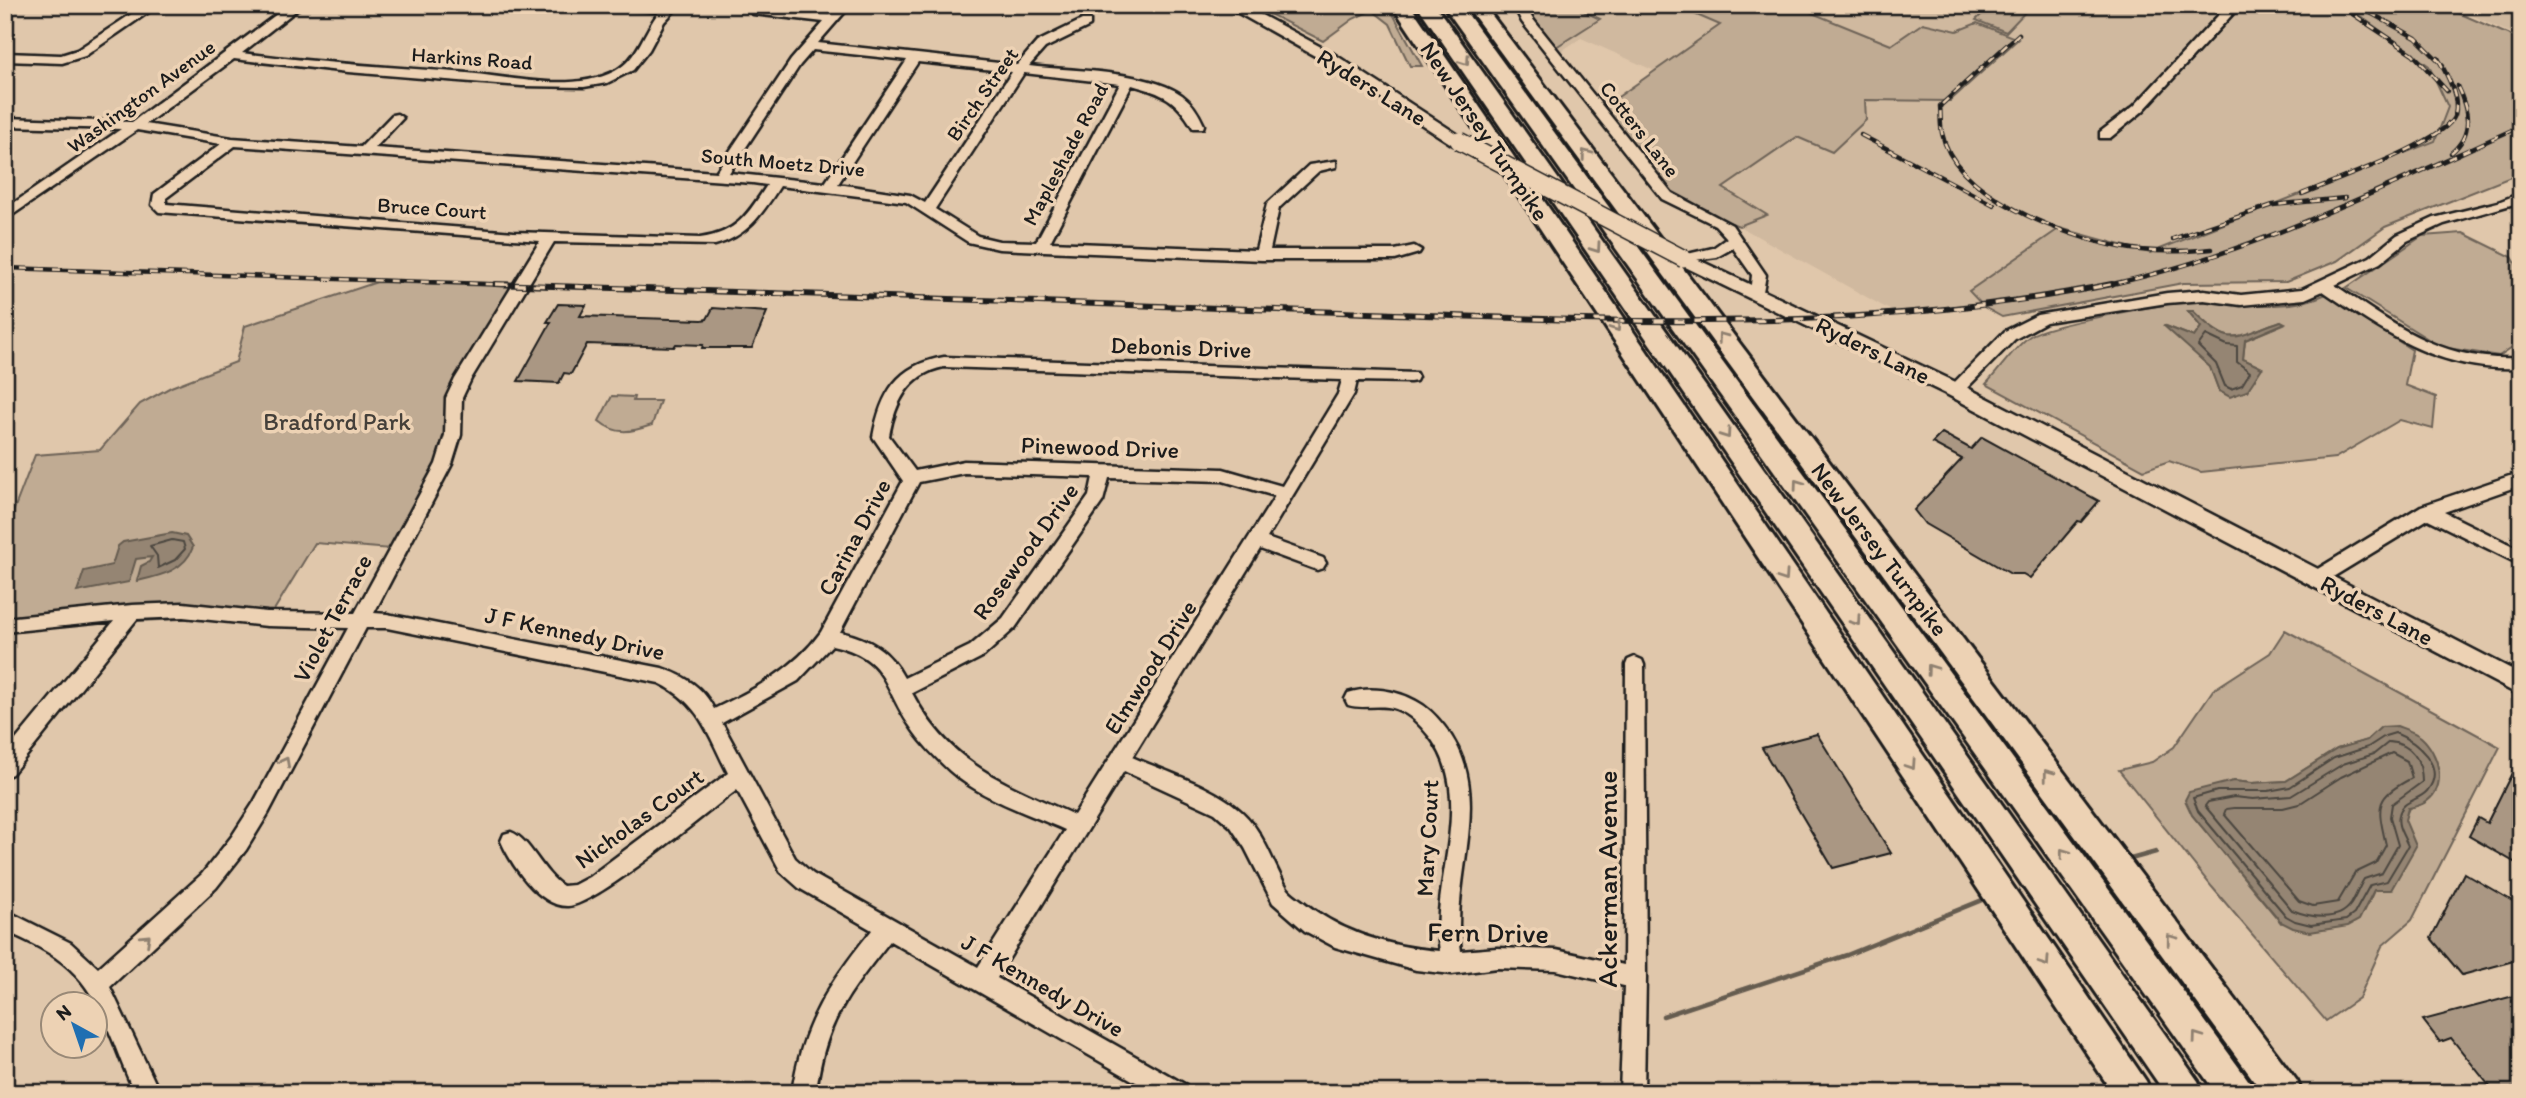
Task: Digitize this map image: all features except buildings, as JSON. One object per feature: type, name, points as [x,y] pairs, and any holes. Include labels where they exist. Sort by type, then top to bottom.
[{"type":"highway","name":"New Jersey Turnpike","points":[[1401,5],[2134,1093]]},
{"type":"highway","name":"New Jersey Turnpike","points":[[1426,5],[2186,1093]]},
{"type":"highway","name":"New Jersey Turnpike","points":[[1452,5],[2237,1093]]},
{"type":"highway","name":"New Jersey Turnpike","points":[[1475,5],[2285,1093]]},
{"type":"main road","name":"Ryders Lane","points":[[1231,5],[1337,63],[1459,141],[1684,259],[1955,390],[2521,686]]},
{"type":"street","points":[[5,57],[62,59],[81,53],[153,5]]},
{"type":"street","name":"Washington Avenue","points":[[5,216],[136,126],[298,5]]},
{"type":"street","points":[[629,5],[671,7]]},
{"type":"street","points":[[720,177],[808,46],[845,5]]},
{"type":"street","name":"Cotters Lane","points":[[1525,5],[1525,19],[1667,196],[1691,211],[1720,222],[1759,275],[1757,294]]},
{"type":"street","points":[[2105,135],[2118,127],[2168,78],[2235,5]]},
{"type":"street","name":"Harkins Road","points":[[232,55],[302,65],[574,83],[617,75],[634,65],[671,7]]},
{"type":"street","points":[[753,10],[831,19]]},
{"type":"street","name":"Birch Street","points":[[928,209],[1020,69],[1041,45],[1086,23]]},
{"type":"street","points":[[808,46],[1128,81],[1165,90],[1191,109],[1198,125]]},
{"type":"street","points":[[829,187],[915,57]]},
{"type":"street","name":"Mapleshade Road","points":[[1040,247],[1128,81]]},
{"type":"street","points":[[366,150],[397,118]]},
{"type":"street","name":"South Moetz Drive","points":[[5,122],[136,126],[232,142],[829,187],[910,199],[973,239],[999,245],[1262,255],[1395,255],[1415,250]]},
{"type":"street","points":[[5,134],[20,124]]},
{"type":"street","name":"Bruce Court","points":[[232,142],[169,188],[159,197],[159,205],[164,209],[175,210],[550,237],[719,241],[747,226],[776,181]]},
{"type":"street","points":[[1262,255],[1272,207],[1314,168],[1331,164]]},
{"type":"street","points":[[1955,390],[2010,335],[2042,318],[2167,298],[2204,295],[2241,300],[2275,299],[2305,294],[2375,260],[2402,239],[2439,221],[2503,205],[2521,197]]},
{"type":"street","name":"Violet Terrace","points":[[96,985],[209,881],[239,843],[261,807],[444,464],[453,435],[454,398],[463,379],[550,237]]},
{"type":"street","points":[[1684,259],[1717,251],[1729,246],[1733,239]]},
{"type":"street","points":[[2324,285],[2408,340],[2434,353],[2473,364],[2505,366],[2521,363]]},
{"type":"street","name":"Debonis Drive","points":[[951,362],[1410,377]]},
{"type":"street","name":"Carina Drive","points":[[712,719],[789,677],[818,652],[911,478],[881,437],[888,406],[909,374],[929,363],[951,362]]},
{"type":"street","name":"Elmwood Drive","points":[[983,980],[1286,493],[1346,394],[1351,375]]},
{"type":"street","name":"Pinewood Drive","points":[[911,478],[964,467],[1223,475],[1286,493]]},
{"type":"street","name":"Rosewood Drive","points":[[901,689],[977,651],[1009,623],[1097,497],[1102,473]]},
{"type":"street","points":[[2316,578],[2427,511],[2521,478]]},
{"type":"street","points":[[2427,511],[2521,558]]},
{"type":"street","points":[[1256,541],[1317,563]]},
{"type":"street","name":"J F Kennedy Drive","points":[[5,625],[132,612],[183,610],[267,619],[387,621],[662,676],[685,687],[701,702],[712,719],[738,777],[788,865],[806,881],[1178,1093]]},
{"type":"street","points":[[5,768],[132,612]]},
{"type":"street","points":[[828,636],[859,644],[876,653],[887,664],[917,721],[958,766],[983,783],[1079,827]]},
{"type":"street","name":"Ackerman Avenue","points":[[1632,1093],[1635,978],[1635,665]]},
{"type":"street","name":"Mary Court","points":[[1355,699],[1376,696],[1395,699],[1418,710],[1434,725],[1448,746],[1459,772],[1461,802],[1448,932],[1452,962]]},
{"type":"street","name":"Fern Drive","points":[[1121,761],[1222,807],[1238,821],[1252,841],[1280,896],[1313,924],[1343,940],[1416,960],[1556,960],[1635,978]]},
{"type":"street","name":"Nicholas Court","points":[[511,841],[551,892],[565,897],[580,893],[596,884],[738,777]]},
{"type":"street","points":[[5,920],[59,947],[80,964],[96,985],[148,1093]]},
{"type":"street","points":[[804,1093],[812,1042],[830,1000],[886,929]]},
{"type":"shaded area","points":[[1523,5],[1704,5],[1693,13],[1720,25],[1655,71],[1581,38],[1557,54]]},
{"type":"shaded area","points":[[1822,5],[2345,5],[2429,66],[2448,107],[2435,141],[2150,253],[2060,228],[1969,290],[1984,307],[1897,314],[1739,226],[1766,215],[1723,188],[1798,137],[1865,100],[1892,99],[1977,23],[1958,31],[1923,23],[1891,45],[1812,13]]},
{"type":"shaded area","points":[[2450,5],[2521,5],[2521,38]]},
{"type":"green space","points":[[1252,5],[1388,5],[1422,66],[1410,66],[1390,24],[1372,10],[1353,19],[1323,41]]},
{"type":"green space","points":[[1534,5],[1595,5],[1585,12],[1600,19],[1556,47],[1530,13]]},
{"type":"green space","points":[[1704,5],[1822,5],[1812,13],[1891,45],[1923,23],[1957,31],[1977,23],[2018,39],[1950,101],[1865,100],[1866,120],[1832,152],[1797,137],[1723,188],[1767,215],[1739,226],[1673,201],[1601,109],[1720,25],[1692,13]]},
{"type":"green space","points":[[1991,5],[2032,5],[2006,32],[1976,20]]},
{"type":"green space","points":[[2345,5],[2440,5],[2521,40],[2521,160],[2511,177],[2385,227],[2337,261],[2286,282],[2183,283],[2002,317],[1984,307],[1969,291],[2060,228],[2150,253],[2435,141],[2448,107],[2429,66]]},
{"type":"green space","points":[[2463,233],[2512,257],[2521,272],[2521,341],[2499,356],[2441,347],[2346,288],[2422,236]]},
{"type":"green space","name":"Bradford Park","points":[[377,282],[524,287],[460,393],[453,458],[404,550],[315,543],[271,615],[5,627],[5,533],[35,455],[100,450],[140,404],[171,387],[236,362],[245,326]]},
{"type":"green space","points":[[2326,294],[2412,350],[2405,385],[2436,397],[2433,429],[2400,420],[2335,458],[2201,472],[2169,461],[2144,470],[1986,384],[2030,336],[2059,326],[2185,302],[2279,305],[2311,300]],"holes":[[[2193,311],[2225,336],[2234,337],[2281,321],[2284,324],[2245,340],[2243,359],[2262,368],[2219,391],[2210,367],[2166,326],[2194,337],[2201,327],[2189,312]]]},
{"type":"green space","points":[[612,396],[634,397],[633,401],[660,401],[652,425],[618,431],[599,421]]},
{"type":"green space","points":[[2285,630],[2500,747],[2412,920],[2382,946],[2359,998],[2326,1021],[2212,887],[2119,770],[2152,762],[2174,747],[2213,690],[2270,653]],"holes":[[[2382,727],[2424,803],[2409,808],[2369,902],[2281,923],[2192,815],[2233,781],[2286,781],[2337,749],[2367,740]]]},
{"type":"water","points":[[2188,311],[2193,311],[2225,336],[2234,337],[2281,321],[2285,323],[2245,340],[2243,359],[2262,368],[2247,391],[2230,397],[2219,391],[2210,367],[2163,325],[2194,337],[2201,327]]},
{"type":"water","points":[[172,533],[186,536],[193,547],[178,567],[137,581],[141,566],[152,557],[136,559],[129,582],[77,592],[84,571],[112,565],[118,546],[123,542]]},
{"type":"water","points":[[2397,726],[2421,737],[2427,744],[2439,770],[2439,780],[2432,797],[2422,804],[2408,808],[2405,820],[2416,846],[2391,890],[2374,890],[2359,920],[2348,926],[2310,932],[2281,922],[2192,815],[2185,800],[2189,792],[2233,781],[2286,781],[2337,749],[2367,740],[2381,727]]},
{"type":"waterway","points":[[2127,860],[2156,852]]},
{"type":"waterway","points":[[1663,1016],[1847,955],[1987,898]]},
{"type":"railway","points":[[2356,5],[2416,38],[2440,62]]},
{"type":"railway","points":[[2342,7],[2413,54],[2447,91]]},
{"type":"railway","points":[[2019,34],[1940,106],[1942,133],[1951,155],[1967,176],[1989,194],[2015,209],[2043,223],[2097,242],[2155,251],[2212,249]]},
{"type":"railway","points":[[2438,58],[2440,62]]},
{"type":"railway","points":[[2302,194],[2411,148],[2447,126],[2455,115],[2456,100],[2440,62]]},
{"type":"railway","points":[[2440,62],[2443,65]]},
{"type":"railway","points":[[2451,153],[2463,138],[2467,122],[2457,86]]},
{"type":"railway","points":[[2109,284],[2211,257],[2264,238],[2368,195],[2521,126]]},
{"type":"railway","points":[[1861,135],[1994,205]]},
{"type":"railway","points":[[2173,239],[2273,205],[2345,198]]},
{"type":"railway","points":[[5,268],[548,286]]},
{"type":"railway","points":[[495,284],[1631,321],[1728,321],[1920,312],[2016,301],[2109,284]]},
{"type":"railway","points":[[2103,286],[2109,284]]}]
